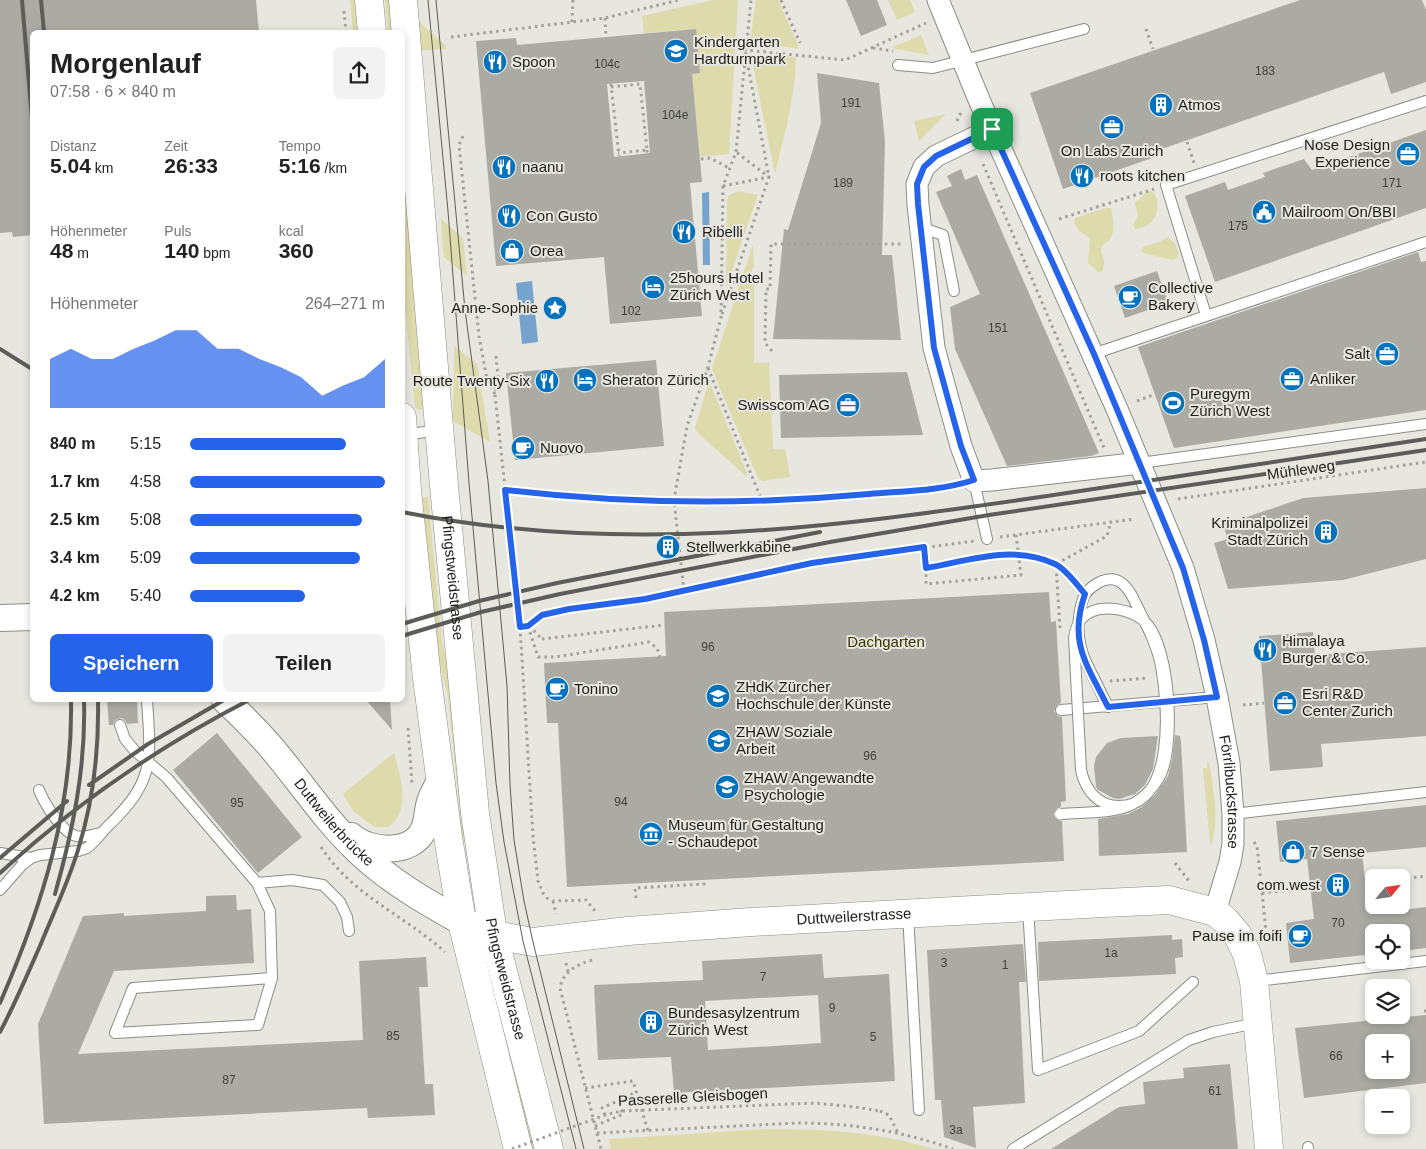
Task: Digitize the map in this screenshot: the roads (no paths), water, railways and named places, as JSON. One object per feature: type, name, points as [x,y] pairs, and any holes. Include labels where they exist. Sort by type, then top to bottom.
[{"type":"main road","name":"Pfingstweidstrasse","points":[[402,0],[405,30]]},
{"type":"main road","points":[[356,4],[371,30]]},
{"type":"main road","name":"Pfingstweidstrasse","points":[[405,34],[475,813],[493,933],[549,1149]]},
{"type":"main road","name":"Pfingstweidstrasse","points":[[405,460],[427,678],[440,781],[462,922],[518,1149]]},
{"type":"main road","name":"Duttweilerstrasse","points":[[462,922],[523,941],[543,941],[628,931],[908,913],[1169,900],[1215,912]]},
{"type":"main road","points":[[1215,912],[1225,920],[1236,934],[1247,954],[1254,982],[1269,1149]]},
{"type":"street","name":"Förrlibuckstrasse","points":[[938,0],[992,129],[1094,354],[1183,568],[1204,640],[1217,697],[1228,763],[1233,814],[1230,862],[1215,912]]},
{"type":"street","points":[[992,129],[936,156],[924,167],[917,184],[915,235],[934,348],[961,446],[974,480],[992,480],[1140,463]]},
{"type":"street","points":[[0,618],[30,618]]},
{"type":"street","name":"Duttweilerbrücke","points":[[227,702],[270,746],[325,815],[358,851],[378,868],[434,906],[462,922]]},
{"type":"street","points":[[325,815],[357,842],[389,849],[402,846],[415,840],[424,829],[430,802],[440,781]]},
{"type":"lane","points":[[898,64],[933,68],[1084,29]]},
{"type":"lane","points":[[1206,315],[1166,185],[1426,101]]},
{"type":"lane","points":[[915,235],[943,235],[954,291]]},
{"type":"lane","points":[[1094,354],[1426,242]]},
{"type":"lane","points":[[1140,463],[1426,424]]},
{"type":"lane","points":[[405,429],[440,430]]},
{"type":"lane","points":[[974,480],[987,539]]},
{"type":"lane","points":[[1061,814],[1121,808],[1131,805],[1136,802],[1141,798],[1149,791],[1153,787],[1161,774],[1165,763],[1169,734],[1164,667],[1160,651],[1153,634],[1147,625],[1142,620],[1138,616],[1117,609],[1103,609],[1089,612],[1082,618],[1076,627],[1074,638],[1081,770],[1090,792],[1105,803],[1128,805],[1135,803],[1143,799],[1150,792],[1153,786],[1156,781],[1166,735],[1161,667],[1157,651],[1148,628],[1145,622],[1142,616],[1135,602],[1124,585],[1116,580],[1102,581],[1092,586],[1085,594],[1080,607],[1078,630],[1078,639],[1086,662],[1108,707]]},
{"type":"lane","points":[[1061,710],[1217,697]]},
{"type":"lane","points":[[0,890],[22,865],[31,858],[45,854],[81,851],[90,846],[100,833],[134,800],[145,778],[148,761],[149,741],[146,702]]},
{"type":"lane","points":[[120,724],[130,745],[167,778],[258,883],[270,911],[272,978],[258,1025],[115,1032],[133,988],[272,978]]},
{"type":"lane","points":[[38,790],[46,805],[70,833],[79,837],[100,833]]},
{"type":"lane","points":[[1233,814],[1426,792]]},
{"type":"lane","points":[[0,854],[31,858]]},
{"type":"lane","points":[[258,883],[292,880],[323,885],[340,902],[347,917],[349,931]]},
{"type":"lane","points":[[1028,907],[1038,1070],[1139,1031],[1193,982]]},
{"type":"lane","points":[[908,913],[919,1110]]},
{"type":"lane","points":[[1254,982],[1426,961]]},
{"type":"lane","points":[[1012,1149],[1189,1040],[1213,1032],[1259,1022]]},
{"type":"water","points":[[709,192],[710,265],[703,265],[702,193]]},
{"type":"water","points":[[532,281],[538,342],[522,344],[516,283]]},
{"type":"tram line","points":[[428,0],[448,211],[469,483],[496,783],[504,842],[523,941],[576,1149]]},
{"type":"tram line","points":[[436,0],[465,310],[488,481],[507,686],[514,840],[533,942],[584,1149]]},
{"type":"railway","points":[[22,0],[30,95]]},
{"type":"railway","points":[[41,0],[44,30]]},
{"type":"railway","points":[[0,349],[30,368]]},
{"type":"railway","points":[[405,512],[484,525],[565,533],[645,535],[805,527],[965,508],[1426,439]]},
{"type":"railway","points":[[405,635],[481,612],[560,594],[830,542],[989,515],[1426,450]]},
{"type":"railway","points":[[405,623],[479,601],[557,583],[820,532]]},
{"type":"railway","points":[[0,1003],[30,929],[42,892],[61,817],[67,779],[71,702]]},
{"type":"railway","points":[[55,894],[77,798],[83,750],[84,702]]},
{"type":"railway","points":[[0,1032],[40,946],[78,850],[88,813],[94,776],[98,702]]},
{"type":"railway","points":[[89,785],[148,744],[221,702]]},
{"type":"railway","points":[[0,873],[58,823],[119,778],[182,737],[245,702]]},
{"type":"railway","points":[[0,858],[67,801]]},
{"type":"place","name":"Kindergarten Hardturmpark","points":[[676,51]]},
{"type":"place","name":"Spoon","points":[[495,62]]},
{"type":"place","name":"Atmos","points":[[1161,105]]},
{"type":"place","name":"On Labs Zurich","points":[[1112,127]]},
{"type":"place","name":"Nose Design Experience","points":[[1408,154]]},
{"type":"place","name":"naanu","points":[[504,167]]},
{"type":"place","name":"roots kitchen","points":[[1082,176]]},
{"type":"place","name":"Mailroom On/BBI","points":[[1264,212]]},
{"type":"place","name":"Con Gusto","points":[[509,216]]},
{"type":"place","name":"Ribelli","points":[[684,232]]},
{"type":"place","name":"Orea","points":[[512,251]]},
{"type":"place","name":"25hours Hotel Zürich West","points":[[653,287]]},
{"type":"place","name":"Collective Bakery","points":[[1130,297]]},
{"type":"place","name":"Anne-Sophie","points":[[555,308]]},
{"type":"place","name":"Salt","points":[[1387,354]]},
{"type":"place","name":"Anliker","points":[[1292,379]]},
{"type":"place","name":"Sheraton Zürich","points":[[585,380]]},
{"type":"place","name":"Route Twenty-Six","points":[[547,381]]},
{"type":"place","name":"Puregym Zürich West","points":[[1173,403]]},
{"type":"place","name":"Swisscom AG","points":[[848,405]]},
{"type":"place","name":"Nuovo","points":[[523,448]]},
{"type":"place","name":"Kriminalpolizei Stadt Zürich","points":[[1326,532]]},
{"type":"place","name":"Stellwerkkabine","points":[[668,547]]},
{"type":"place","name":"Himalaya Burger & Co.","points":[[1265,650]]},
{"type":"place","name":"Tonino","points":[[557,689]]},
{"type":"place","name":"ZHdK Zürcher Hochschule der Künste","points":[[718,696]]},
{"type":"place","name":"Esri R&D Center Zurich","points":[[1285,703]]},
{"type":"place","name":"ZHAW Soziale Arbeit","points":[[719,741]]},
{"type":"place","name":"ZHAW Angewandte Psychologie","points":[[727,787]]},
{"type":"place","name":"Museum für Gestaltung - Schaudepot","points":[[651,834]]},
{"type":"place","name":"7 Sense","points":[[1293,852]]},
{"type":"place","name":"com.west","points":[[1338,885]]},
{"type":"place","name":"Pause im foifi","points":[[1300,936]]},
{"type":"place","name":"Bundesasylzentrum Zürich West","points":[[651,1022]]},
{"type":"park label","name":"Dachgarten","points":[[886,642]]}]
